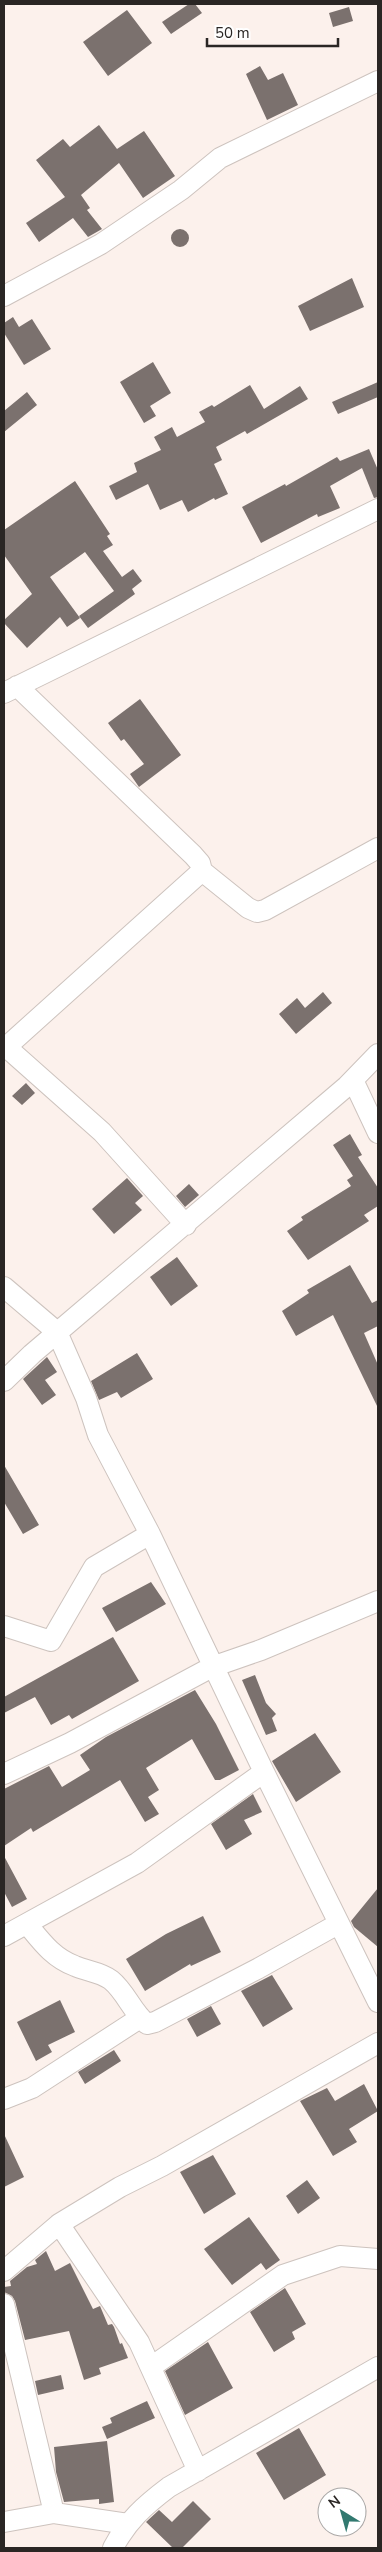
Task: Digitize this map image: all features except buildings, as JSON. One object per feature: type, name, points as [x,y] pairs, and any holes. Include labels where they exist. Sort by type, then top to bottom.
[{"type":"street","points":[[4,296],[101,244],[181,190],[220,158],[378,81]]},
{"type":"street","points":[[378,509],[10,690],[193,855],[200,863],[202,871],[248,908],[257,912],[265,910],[378,848]]},
{"type":"street","points":[[186,1225],[102,1132],[4,1047],[202,871]]},
{"type":"street","points":[[4,1381],[57,1332],[186,1225],[354,1080],[378,1054]]},
{"type":"street","points":[[354,1080],[378,1133]]},
{"type":"street","points":[[4,1286],[57,1332],[86,1398],[98,1435],[150,1534],[212,1666],[378,2002]]},
{"type":"street","points":[[4,1626],[51,1641],[94,1567],[150,1534]]},
{"type":"street","points":[[4,1774],[70,1743],[212,1666],[261,1650],[378,1601]]},
{"type":"street","points":[[4,1936],[136,1863],[264,1772]]},
{"type":"street","points":[[27,1924],[52,1954],[74,1966],[109,1978],[121,1989],[140,2018],[147,2024],[155,2022],[338,1924]]},
{"type":"street","points":[[4,2099],[32,2088],[140,2018]]},
{"type":"street","points":[[4,2271],[59,2224],[120,2186],[162,2166],[378,2043]]},
{"type":"street","points":[[59,2224],[139,2342],[198,2471]]},
{"type":"street","points":[[151,2366],[283,2276],[340,2256],[378,2259]]},
{"type":"street","points":[[4,2304],[54,2513]]},
{"type":"street","points":[[113,2548],[141,2508],[198,2471],[378,2368]]},
{"type":"street","points":[[4,2522],[54,2513],[128,2524]]}]
